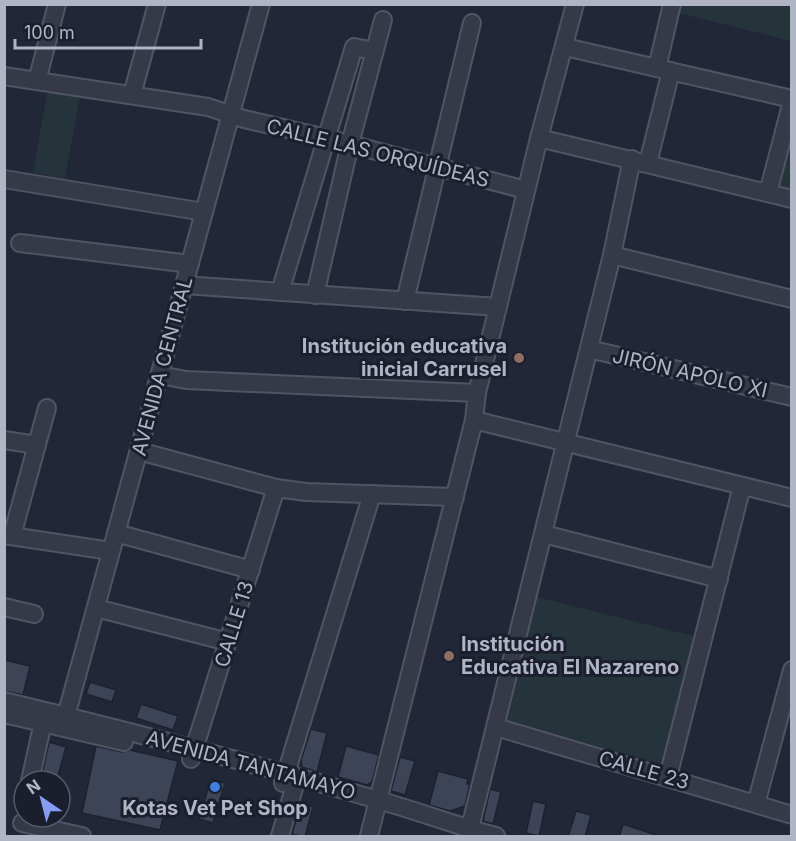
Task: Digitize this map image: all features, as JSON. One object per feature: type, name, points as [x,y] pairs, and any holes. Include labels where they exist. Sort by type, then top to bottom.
[{"type":"street","points":[[37,81],[57,4]]},
{"type":"street","points":[[132,95],[157,4]]},
{"type":"street","name":"AVENIDA CENTRAL","points":[[65,721],[261,4]]},
{"type":"street","points":[[369,837],[474,420],[477,393],[526,190],[575,4]]},
{"type":"street","points":[[466,834],[496,727],[612,255],[664,70],[672,4]]},
{"type":"street","points":[[315,295],[350,144],[383,20]]},
{"type":"street","points":[[405,301],[472,23]]},
{"type":"street","points":[[280,292],[354,47],[374,51]]},
{"type":"street","points":[[565,47],[792,100],[768,193]]},
{"type":"street","name":"CALLE LAS ORQUÍDEAS","points":[[4,76],[208,107],[243,119],[526,190]]},
{"type":"street","points":[[539,138],[792,198]]},
{"type":"street","points":[[4,178],[204,212]]},
{"type":"street","points":[[20,243],[190,264]]},
{"type":"street","points":[[612,255],[792,299]]},
{"type":"street","points":[[184,285],[498,308]]},
{"type":"street","name":"JIRÓN APOLO XI","points":[[589,349],[792,397]]},
{"type":"street","points":[[160,375],[186,380],[477,393]]},
{"type":"street","points":[[46,408],[37,445],[8,536],[111,551]]},
{"type":"street","points":[[474,420],[792,498]]},
{"type":"street","points":[[4,440],[37,445]]},
{"type":"street","points":[[139,451],[276,488],[306,492],[455,497]]},
{"type":"street","points":[[668,777],[742,486]]},
{"type":"street","name":"CALLE 13","points":[[193,754],[276,488]]},
{"type":"street","points":[[280,837],[290,780],[372,494]]},
{"type":"street","points":[[116,533],[251,570]]},
{"type":"street","points":[[544,534],[719,579]]},
{"type":"street","points":[[4,607],[34,614]]},
{"type":"street","points":[[96,608],[228,642]]},
{"type":"street","points":[[756,804],[792,670]]},
{"type":"street","name":"AVENIDA TANTAMAYO","points":[[4,701],[65,721],[378,805],[466,834],[496,837]]},
{"type":"street","name":"AVENIDA TANTAMAYO","points":[[4,714],[43,722],[65,721]]},
{"type":"street","points":[[33,769],[43,722]]},
{"type":"street","name":"CALLE 23","points":[[496,727],[792,815]]},
{"type":"street","points":[[44,829],[82,837]]},
{"type":"shaded area","points":[[681,5],[791,5],[791,41],[678,13]]},
{"type":"shaded area","points":[[48,88],[80,94],[65,179],[33,173]]},
{"type":"shaded area","points":[[791,134],[791,192],[778,189]]},
{"type":"shaded area","points":[[537,597],[697,637],[663,768],[507,721]]},
{"type":"building","points":[[4,660],[30,666],[23,695],[4,691]]},
{"type":"building","points":[[90,682],[116,690],[112,702],[86,694]]},
{"type":"building","points":[[141,704],[178,716],[173,730],[136,718]]},
{"type":"building","points":[[311,729],[327,733],[317,772],[302,767],[301,760]]},
{"type":"building","points":[[49,742],[66,747],[60,769],[43,769]]},
{"type":"building","points":[[96,746],[122,752],[130,750],[178,761],[160,830],[82,813]]},
{"type":"building","points":[[346,746],[379,755],[372,782],[367,785],[338,777]]},
{"type":"building","points":[[400,757],[415,761],[405,795],[391,791]]},
{"type":"building","points":[[438,771],[468,779],[467,784],[470,784],[465,806],[450,811],[429,805]]},
{"type":"building","points":[[211,779],[225,783],[213,823],[199,819]]},
{"type":"building","points":[[490,789],[501,792],[493,824],[483,821]]},
{"type":"building","points":[[533,801],[546,804],[539,836],[526,833]]},
{"type":"building","points":[[301,803],[313,807],[305,837],[292,834]]},
{"type":"building","points":[[576,811],[591,815],[585,837],[568,837]]},
{"type":"building","points":[[623,824],[656,835],[655,837],[619,837]]},
{"type":"place","name":"Institución educativa inicial Carrusel","points":[[519,358]]},
{"type":"place","name":"Institución Educativa El Nazareno","points":[[449,656]]},
{"type":"place","name":"Kotas Vet Pet Shop","points":[[215,787]]}]
